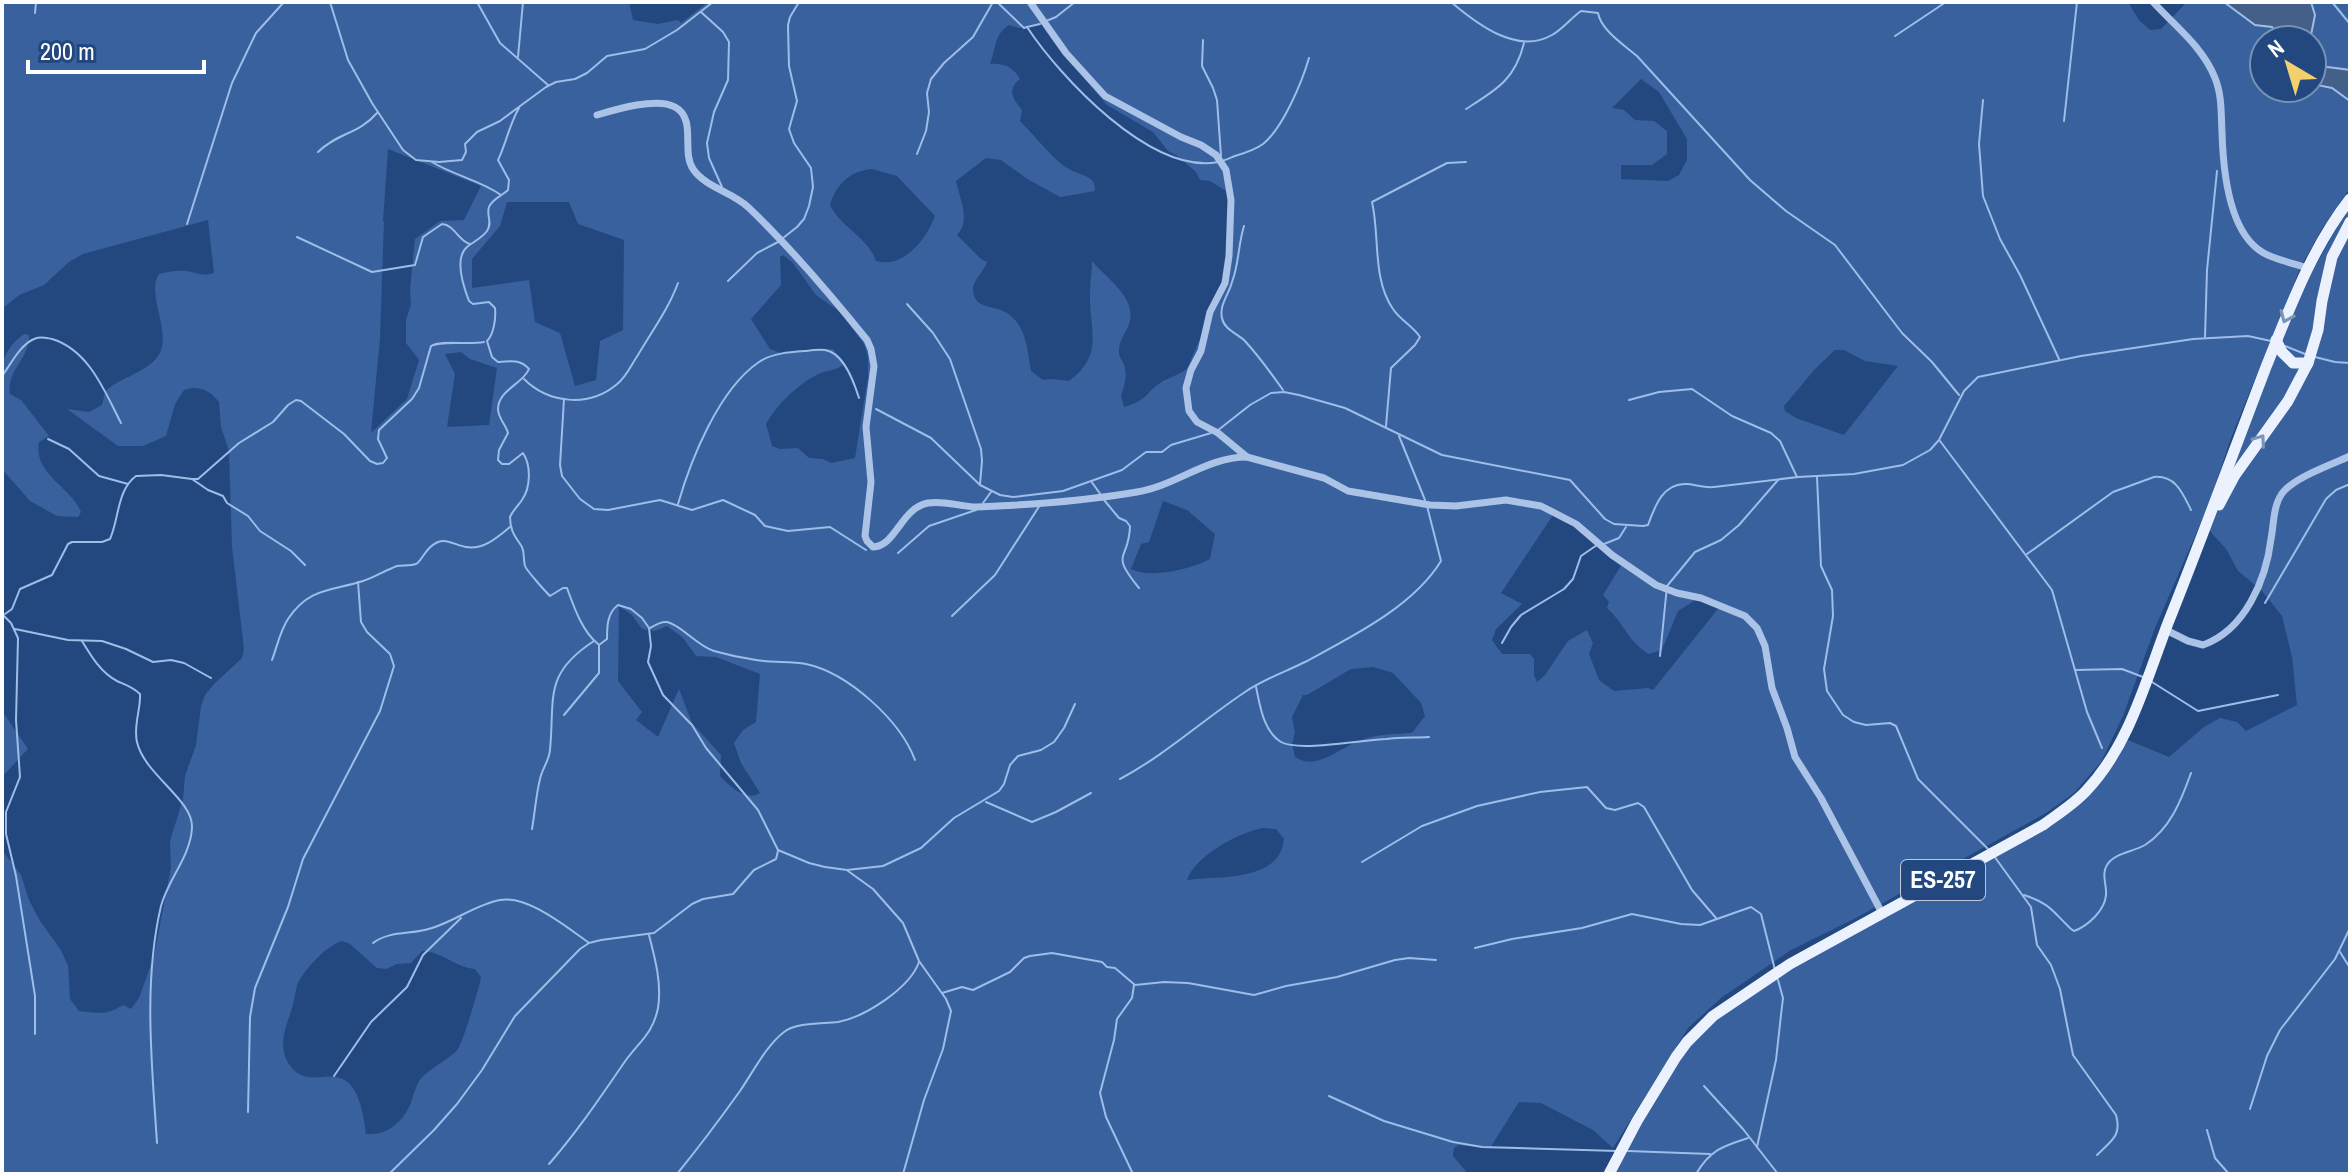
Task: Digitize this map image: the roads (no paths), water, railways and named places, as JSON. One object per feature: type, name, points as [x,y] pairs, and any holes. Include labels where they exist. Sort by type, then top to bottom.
[{"type":"main road","name":"ES-257","points":[[1609,1174],[1687,1042],[1726,1006],[1759,983],[2043,825],[2084,793],[2116,751],[2205,530],[2276,340],[2308,268],[2350,199]]},
{"type":"main road","name":"ES-257","points":[[2205,530],[2235,475],[2288,401],[2308,363],[2318,330],[2332,257],[2350,222]]},
{"type":"main road","points":[[2276,340],[2289,359],[2298,364],[2308,363]]},
{"type":"street","points":[[1030,2],[1066,53],[1105,96],[1201,145],[1216,155],[1226,170],[1231,200],[1225,283],[1210,312],[1201,351],[1186,388],[1189,411],[1197,422],[1218,433],[1247,457],[1324,478],[1348,491],[1444,506],[1506,500],[1541,506],[1576,524],[1612,555],[1656,585],[1701,598],[1745,616],[1757,628],[1765,646],[1772,688],[1795,757],[1821,798],[1882,913]]},
{"type":"street","points":[[2153,2],[2202,52],[2215,78],[2221,97],[2225,174],[2229,197],[2239,223],[2258,250],[2308,268]]},
{"type":"street","points":[[597,115],[654,104],[677,108],[687,121],[687,154],[694,171],[706,182],[725,190],[747,206],[790,249],[867,340],[874,366],[866,427],[871,482],[865,536],[873,547],[886,543],[916,508],[931,503],[972,507],[1044,504],[1140,492],[1217,462],[1247,457]]},
{"type":"street","points":[[2166,630],[2203,645],[2229,628],[2248,607],[2263,576],[2276,507],[2282,493],[2300,479],[2350,456]]},
{"type":"waterway","points":[[35,13],[36,2]]},
{"type":"waterway","points":[[187,224],[232,83],[256,33],[284,2]]},
{"type":"waterway","points":[[330,2],[348,60],[403,150],[416,160],[439,162],[462,160],[466,152],[465,144],[477,132],[500,121],[546,87],[587,73],[607,56],[645,49],[677,30],[713,2]]},
{"type":"waterway","points":[[477,2],[500,43],[548,85]]},
{"type":"waterway","points":[[518,57],[523,2]]},
{"type":"waterway","points":[[728,281],[757,253],[797,227],[809,206],[813,187],[811,168],[794,143],[789,129],[797,101],[789,66],[788,25],[799,2]]},
{"type":"waterway","points":[[917,154],[926,131],[929,112],[927,93],[931,79],[973,37],[993,2]]},
{"type":"waterway","points":[[997,2],[1024,28],[1027,27],[1061,71],[1110,118],[1137,138],[1165,153],[1192,162],[1220,162],[1263,144],[1297,92],[1309,58]]},
{"type":"waterway","points":[[1046,21],[1075,2]]},
{"type":"waterway","points":[[1451,2],[1498,34],[1525,41],[1552,35],[1581,11],[1598,13],[1608,31],[1637,56],[1750,180],[1786,211],[1835,245],[1902,333],[1932,362],[1959,395]]},
{"type":"waterway","points":[[1895,36],[1946,2]]},
{"type":"waterway","points":[[2064,121],[2077,2]]},
{"type":"waterway","points":[[2332,2],[2350,24]]},
{"type":"waterway","points":[[701,12],[723,32],[729,42],[728,80],[714,112],[707,143],[709,158],[722,187]]},
{"type":"waterway","points":[[1027,27],[1040,24]]},
{"type":"waterway","points":[[1203,40],[1202,66],[1217,100],[1221,156]]},
{"type":"waterway","points":[[1466,109],[1503,83],[1515,66],[1524,43]]},
{"type":"waterway","points":[[1983,100],[1979,144],[1983,196],[2000,239],[2059,359]]},
{"type":"waterway","points":[[519,108],[498,160],[509,180],[508,190],[490,204],[487,231],[463,252],[461,273],[469,301],[473,304],[489,302],[495,308],[494,326],[487,341],[492,357],[498,362],[518,362],[529,369],[502,397],[498,409],[508,433],[499,450],[498,460],[509,464],[523,453],[529,470],[525,495],[510,517],[512,530],[523,550],[525,566],[550,596],[567,588],[583,626],[598,644]]},
{"type":"waterway","points":[[318,152],[377,113]]},
{"type":"waterway","points":[[432,162],[501,195]]},
{"type":"waterway","points":[[1386,426],[1391,368],[1420,337],[1396,313],[1386,297],[1379,271],[1372,202],[1447,163],[1466,162]]},
{"type":"waterway","points":[[2205,337],[2207,270],[2217,171]]},
{"type":"waterway","points":[[297,237],[372,272],[415,265],[423,237],[442,224],[470,244]]},
{"type":"waterway","points":[[1244,226],[1222,318],[1228,328],[1244,340],[1283,390]]},
{"type":"waterway","points":[[524,379],[545,393],[568,400],[581,400],[605,392],[626,375],[665,311],[678,283]]},
{"type":"waterway","points":[[907,304],[933,333],[950,359],[981,449],[980,484]]},
{"type":"waterway","points":[[1217,431],[1271,393],[1299,395],[1345,408],[1442,455],[1570,480],[1605,519],[1614,524],[1643,526],[1648,525],[1666,491],[1679,484],[1714,487],[1854,474],[1903,465],[1930,450],[1939,440],[1964,391],[1978,377],[2081,356],[2193,339],[2248,336],[2271,341]]},
{"type":"waterway","points":[[2,376],[20,350],[34,339],[52,339],[65,344],[86,362],[121,423]]},
{"type":"waterway","points":[[192,479],[198,479],[239,443],[273,422],[296,400],[344,434],[370,461],[383,463],[387,458],[378,439],[379,430],[412,399],[419,388],[431,346],[484,342]]},
{"type":"waterway","points":[[2285,346],[2305,354]]},
{"type":"waterway","points":[[678,504],[699,446],[719,407],[745,374],[764,359],[813,350],[832,352],[843,362],[859,398]]},
{"type":"waterway","points":[[2315,357],[2350,363]]},
{"type":"waterway","points":[[1629,400],[1659,392],[1692,389],[1732,416],[1771,433],[1780,441],[1797,477]]},
{"type":"waterway","points":[[564,399],[562,476],[580,499],[594,509],[608,510],[660,500],[692,510],[723,500],[755,515],[765,526],[788,531],[830,527],[866,550]]},
{"type":"waterway","points":[[876,409],[931,438],[980,485],[1000,495],[1013,497],[1063,491],[1122,470],[1146,452],[1162,452],[1171,445],[1211,433]]},
{"type":"waterway","points":[[1399,436],[1425,500]]},
{"type":"waterway","points":[[48,439],[69,449],[99,476],[128,484]]},
{"type":"waterway","points":[[1940,441],[2052,590],[2087,712],[2102,748]]},
{"type":"waterway","points":[[5,614],[12,609],[20,589],[52,575],[68,544],[110,539],[125,489],[136,476],[192,479],[223,496],[227,503],[248,516],[260,531],[291,551],[305,565]]},
{"type":"waterway","points":[[1817,477],[1821,566],[1832,590],[1833,616],[1824,669],[1827,691],[1843,715],[1854,722],[1866,725],[1890,723],[1896,726],[1918,779],[1990,851]]},
{"type":"waterway","points":[[2027,554],[2113,492],[2154,477],[2173,482],[2191,510]]},
{"type":"waterway","points":[[1660,656],[1667,586],[1695,552],[1721,540],[1739,525],[1778,480]]},
{"type":"waterway","points":[[1091,481],[1101,495]]},
{"type":"waterway","points":[[2265,603],[2326,499],[2350,484]]},
{"type":"waterway","points":[[983,503],[991,492]]},
{"type":"waterway","points":[[1104,500],[1130,526],[1123,562],[1139,588]]},
{"type":"waterway","points":[[952,616],[995,575],[1040,505]]},
{"type":"waterway","points":[[1120,779],[1153,759],[1252,687],[1361,631],[1414,593],[1441,561],[1427,506]]},
{"type":"waterway","points":[[898,553],[929,526],[976,510]]},
{"type":"waterway","points":[[272,660],[288,619],[304,601],[397,566],[416,564],[437,543],[445,541],[478,547],[510,527]]},
{"type":"waterway","points":[[1604,544],[1619,538],[1626,527]]},
{"type":"waterway","points":[[1502,643],[1521,615],[1564,589],[1573,579],[1581,556],[1597,545]]},
{"type":"waterway","points":[[248,1112],[250,1017],[255,988],[288,907],[303,859],[380,711],[394,666],[390,654],[361,622],[358,582]]},
{"type":"waterway","points":[[564,715],[599,673],[599,645],[607,639],[612,612],[618,605],[631,609],[649,628],[651,646],[648,662],[663,695],[692,725],[706,748],[758,810],[778,850],[809,863],[847,870],[883,866],[921,848],[954,818],[999,791],[1010,765],[1018,756],[1041,750],[1054,742],[1075,704]]},
{"type":"waterway","points":[[2,614],[11,623],[18,638],[16,720],[20,777],[6,812],[6,834],[16,876],[35,996],[35,1034]]},
{"type":"waterway","points":[[650,628],[667,622],[714,651],[762,661],[806,664],[839,677],[885,714],[898,729],[915,760]]},
{"type":"waterway","points":[[15,629],[68,640],[102,641],[153,662],[171,660],[184,663],[211,678]]},
{"type":"waterway","points":[[82,641],[106,673],[140,694],[136,736],[141,754],[185,807],[192,827],[188,848],[161,906],[155,935],[150,1024],[157,1143]]},
{"type":"waterway","points":[[532,829],[540,779],[549,754],[555,688],[566,665],[594,641]]},
{"type":"waterway","points":[[2075,670],[2122,669],[2143,677]]},
{"type":"waterway","points":[[2152,682],[2198,711],[2278,695]]},
{"type":"waterway","points":[[1256,687],[1263,717],[1270,731],[1281,742],[1290,745],[1316,746],[1429,737]]},
{"type":"waterway","points":[[2024,895],[2046,905],[2074,931],[2085,925],[2095,917],[2105,901],[2104,872],[2107,865],[2119,855],[2145,845],[2161,831],[2179,804],[2191,773]]},
{"type":"waterway","points":[[1362,862],[1422,826],[1477,806],[1540,792],[1587,787],[1606,808],[1615,810],[1638,803],[1644,807],[1692,890],[1716,918]]},
{"type":"waterway","points":[[986,802],[1032,822],[1091,793]]},
{"type":"waterway","points":[[389,1174],[457,1104],[515,1016],[580,949],[601,940],[654,933],[692,904],[733,894],[754,870],[776,859],[778,851]]},
{"type":"waterway","points":[[1994,856],[2031,907],[2037,945],[2051,965],[2060,989],[2073,1055],[2116,1115],[2116,1133],[2097,1155]]},
{"type":"waterway","points":[[848,871],[873,889],[903,923],[919,961],[951,1011],[943,1049],[924,1100],[903,1174]]},
{"type":"waterway","points":[[373,943],[387,936],[432,928],[500,900],[522,902],[534,907],[588,942]]},
{"type":"waterway","points":[[1475,948],[1582,928],[1632,914],[1700,925],[1751,907],[1761,914],[1775,970]]},
{"type":"waterway","points":[[334,1076],[371,1022],[407,987],[423,955],[461,918]]},
{"type":"waterway","points":[[2250,1109],[2267,1056],[2280,1030],[2335,959],[2350,928]]},
{"type":"waterway","points":[[549,1164],[653,1024],[659,990],[649,935]]},
{"type":"waterway","points":[[2340,952],[2350,968]]},
{"type":"waterway","points":[[942,993],[962,987],[973,990],[1010,972],[1024,958],[1052,953],[1102,962],[1107,967],[1115,968],[1135,985],[1188,983],[1254,995],[1337,977],[1395,960],[1436,960]]},
{"type":"waterway","points":[[677,1174],[777,1038],[796,1026],[838,1022],[873,1008],[897,991],[919,962]]},
{"type":"waterway","points":[[1757,1147],[1776,1060],[1783,998],[1778,980]]},
{"type":"waterway","points":[[1133,1174],[1106,1117],[1100,1093],[1117,1019],[1132,998],[1134,985]]},
{"type":"waterway","points":[[1704,1086],[1778,1174]]},
{"type":"waterway","points":[[1329,1096],[1384,1121],[1453,1142],[1482,1147],[1617,1151]]},
{"type":"waterway","points":[[2207,1130],[2215,1158],[2229,1174]]},
{"type":"waterway","points":[[1696,1174],[1718,1150],[1748,1138]]},
{"type":"waterway","points":[[1628,1151],[1710,1154]]}]
